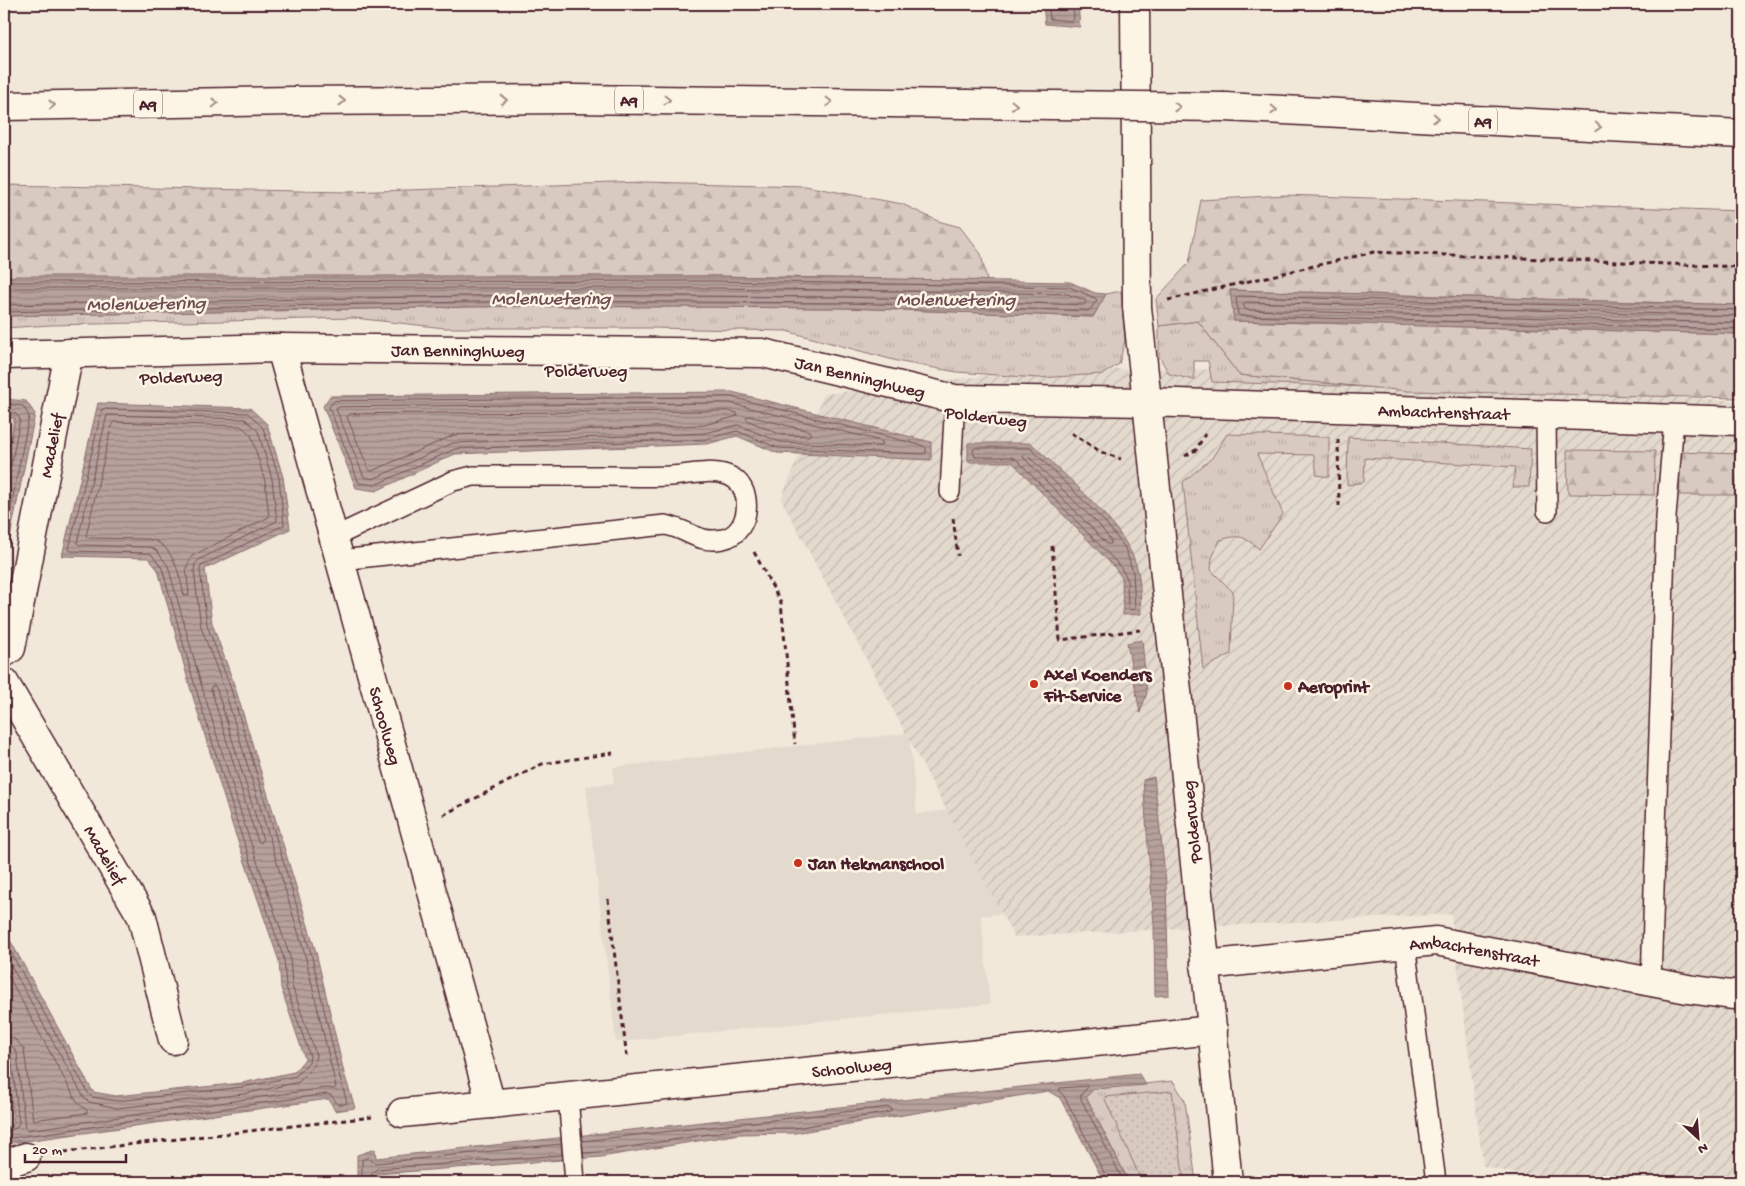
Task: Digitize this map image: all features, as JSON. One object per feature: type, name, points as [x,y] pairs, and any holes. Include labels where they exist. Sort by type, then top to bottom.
[{"type":"main road","name":"Polderweg","points":[[1134,4],[1137,307],[1228,1182]]},
{"type":"main road","name":"A9","points":[[4,106],[573,99],[1225,107],[1741,134]]},
{"type":"main road","name":"Jan Benninghweg","points":[[4,355],[281,348],[763,353],[955,399],[1147,402]]},
{"type":"main road","name":"Schoolweg","points":[[281,348],[492,1104]]},
{"type":"main road","name":"Madelief","points":[[4,653],[11,648],[69,353]]},
{"type":"main road","name":"Ambachtenstraat","points":[[1147,402],[1741,421]]},
{"type":"main road","name":"Madelief","points":[[4,682],[142,917],[174,1040]]},
{"type":"main road","name":"Ambachtenstraat","points":[[1205,965],[1436,941],[1688,989],[1732,994],[1741,992]]},
{"type":"main road","name":"Schoolweg","points":[[402,1114],[1213,1030]]},
{"type":"lane","points":[[950,492],[955,399]]},
{"type":"lane","points":[[1546,414],[1546,511]]},
{"type":"lane","points":[[1651,982],[1666,518],[1674,419]]},
{"type":"lane","points":[[711,471],[729,476],[740,484],[746,495],[747,508],[741,528],[725,538],[707,540],[693,537],[677,527],[665,525],[337,549],[453,481],[473,476],[670,476],[711,471]]},
{"type":"lane","points":[[1405,944],[1436,1182]]},
{"type":"lane","points":[[568,1096],[574,1174]]},
{"type":"path","points":[[1137,307],[1374,252],[1741,267]]},
{"type":"path","points":[[1063,428],[1101,452],[1130,462],[1172,463],[1196,450],[1207,430],[1205,403]]},
{"type":"path","points":[[1337,407],[1339,506]]},
{"type":"path","points":[[950,492],[958,556]]},
{"type":"path","points":[[741,528],[781,603],[795,744]]},
{"type":"path","points":[[1052,546],[1060,640],[1170,626]]},
{"type":"path","points":[[416,829],[542,764],[613,753]]},
{"type":"path","points":[[608,898],[630,1090]]},
{"type":"path","points":[[15,1160],[402,1114]]},
{"type":"shaded area","points":[[1180,368],[1741,401],[1741,1182],[1553,1182],[1483,1166],[1451,914],[1014,937],[781,499],[824,394],[1027,371]]},
{"type":"shaded area","name":"Jan Hekmanschool","points":[[909,733],[917,814],[994,804],[1007,913],[981,916],[990,1004],[616,1042],[586,786],[614,783],[613,767]]},
{"type":"green space","points":[[643,182],[805,186],[902,204],[938,221],[960,227],[981,254],[987,281],[714,276],[4,277],[4,185],[348,192]]},
{"type":"green space","points":[[1285,195],[1741,211],[1741,305],[1231,290],[1234,321],[1741,334],[1741,398],[1408,391],[1239,375],[1198,321],[1159,326],[1156,299],[1189,263],[1201,200]]},
{"type":"green space","points":[[1121,291],[1125,340],[1119,364],[1103,374],[1038,378],[957,372],[901,362],[786,331],[651,328],[445,328],[354,318],[51,325],[4,328],[4,316],[519,306],[847,308],[1093,317],[1106,294]]},
{"type":"green space","points":[[1198,321],[1239,375],[1370,387],[1212,382],[1208,361],[1194,361],[1194,380],[1169,374],[1159,356],[1159,326]]},
{"type":"green space","points":[[15,417],[4,477],[4,418]]},
{"type":"green space","points":[[1227,434],[1329,437],[1329,477],[1317,475],[1314,455],[1257,454],[1283,514],[1259,549],[1241,537],[1220,540],[1212,558],[1211,570],[1233,592],[1231,654],[1203,669],[1183,482],[1212,458]]},
{"type":"green space","points":[[1348,437],[1531,449],[1529,487],[1513,487],[1515,467],[1365,458],[1364,482],[1347,485]]},
{"type":"green space","points":[[1567,450],[1655,451],[1654,495],[1568,494]]},
{"type":"green space","points":[[1679,452],[1741,454],[1741,495],[1680,495]]},
{"type":"green space","points":[[1173,1081],[1185,1101],[1196,1182],[1129,1182],[1086,1097],[1094,1089]]},
{"type":"green space","points":[[10,1091],[14,1124],[4,1129],[4,1093]]},
{"type":"green space","points":[[1172,1091],[1184,1182],[1142,1182],[1104,1097]]},
{"type":"water","points":[[1043,4],[1078,4],[1080,27],[1045,24]]},
{"type":"water","name":"Molenwetering","points":[[714,276],[1070,282],[1095,293],[1106,294],[1093,317],[847,308],[519,306],[4,316],[4,277]]},
{"type":"water","points":[[1230,290],[1741,305],[1741,334],[1234,321]]},
{"type":"water","points":[[732,392],[931,442],[931,460],[777,453],[737,436],[707,444],[455,454],[376,491],[356,488],[323,406],[330,396]]},
{"type":"water","points":[[4,399],[26,401],[35,414],[8,547],[4,549],[4,477],[15,418],[4,418]]},
{"type":"water","points":[[98,403],[250,408],[267,424],[283,477],[290,529],[205,569],[212,623],[234,684],[316,952],[344,1073],[355,1108],[335,1111],[329,1099],[4,1144],[4,1129],[14,1124],[4,1051],[4,929],[93,1092],[116,1096],[242,1083],[294,1072],[305,1059],[281,988],[279,961],[233,827],[190,687],[158,570],[148,558],[62,556]]},
{"type":"water","points":[[968,443],[1031,443],[1077,486],[1109,520],[1132,555],[1139,577],[1141,614],[1123,615],[1122,578],[1115,568],[1012,462],[968,462]]},
{"type":"water","points":[[1142,640],[1147,693],[1140,713],[1127,643]]},
{"type":"water","points":[[1154,777],[1166,883],[1169,995],[1155,996],[1154,925],[1143,780]]},
{"type":"water","points":[[1139,1074],[1146,1085],[1094,1089],[1086,1097],[1129,1182],[1104,1182],[1060,1098],[1048,1091],[795,1133],[740,1134],[601,1157],[377,1174],[377,1182],[357,1182],[357,1155],[375,1149],[376,1158]]},
{"type":"place","name":"Axel Koenders Fit-Service","points":[[1034,684]]},
{"type":"place","name":"Aeroprint","points":[[1288,686]]},
{"type":"place","name":"Jan Hekmanschool","points":[[798,863]]}]
